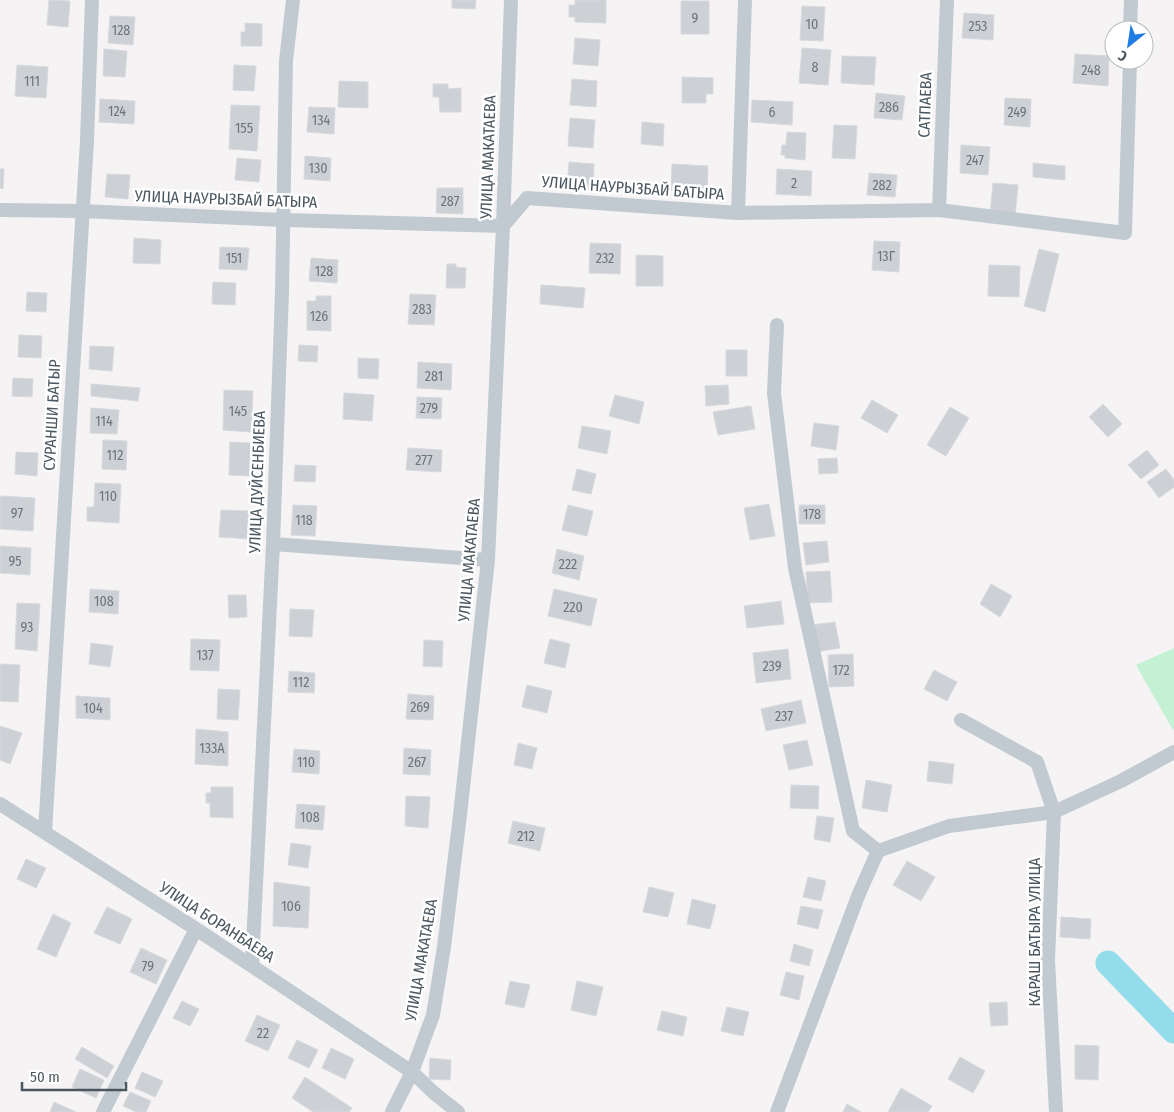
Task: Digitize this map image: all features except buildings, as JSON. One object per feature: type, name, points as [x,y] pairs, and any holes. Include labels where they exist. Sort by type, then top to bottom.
[{"type":"street","name":"СУРАНШИ БАТЫР","points":[[44,832],[82,211],[92,0]]},
{"type":"street","name":"УЛИЦА ДУЙСЕНБИЕВА","points":[[252,965],[273,544],[284,220],[286,61],[294,0]]},
{"type":"street","name":"УЛИЦА МАКАТАЕВА","points":[[392,1112],[412,1072],[433,1015],[444,947],[488,560],[511,0]]},
{"type":"street","points":[[738,213],[745,0]]},
{"type":"street","name":"САТПАЕВА","points":[[939,210],[947,0]]},
{"type":"street","points":[[1130,20],[1131,0]]},
{"type":"street","name":"УЛИЦА НАУРЫЗБАЙ БАТЫРА","points":[[0,210],[82,211],[284,220],[503,226],[528,198],[738,213],[939,210],[1125,233],[1130,70]]},
{"type":"street","points":[[777,325],[774,393],[795,568],[853,831],[878,851]]},
{"type":"street","points":[[273,544],[488,560]]},
{"type":"street","points":[[961,720],[1037,762],[1054,812]]},
{"type":"street","points":[[777,1112],[858,896],[878,851],[949,826],[1054,812],[1172,757]]},
{"type":"street","name":"УЛИЦА БОРАНБАЕВА","points":[[0,804],[252,965],[412,1072],[458,1112]]},
{"type":"street","name":"КАРАШ БАТЫРА УЛИЦА","points":[[1054,812],[1048,960],[1056,1112]]},
{"type":"street","points":[[103,1112],[196,929]]},
{"type":"green space","points":[[1174,648],[1174,729],[1173,730],[1136,665]]},
{"type":"waterway","points":[[1108,963],[1174,1031]]}]
